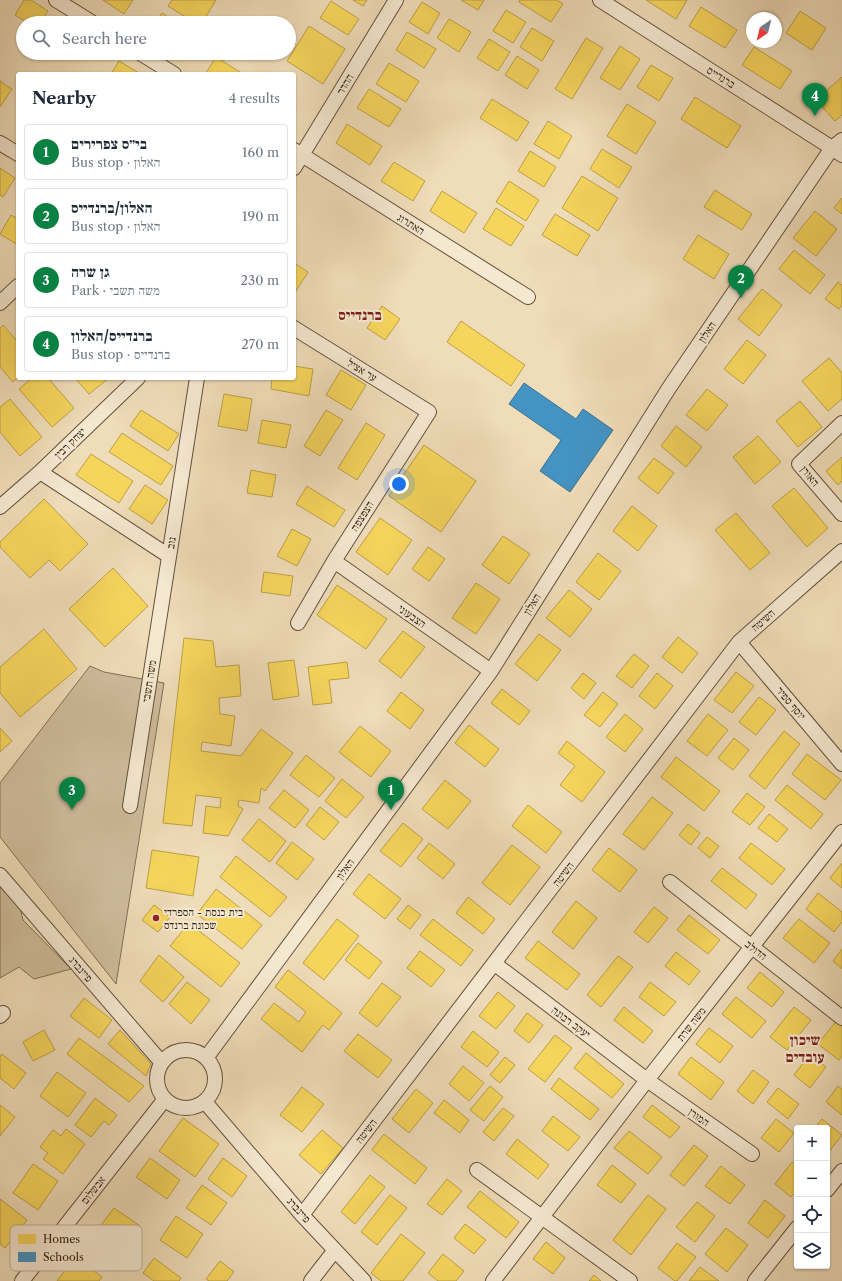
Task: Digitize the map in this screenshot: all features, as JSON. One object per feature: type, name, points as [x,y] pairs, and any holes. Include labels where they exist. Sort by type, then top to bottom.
[{"type":"street","points":[[56,0],[81,16]]},
{"type":"street","name":"ההדר","points":[[298,152],[396,0]]},
{"type":"street","name":"ברנדייס","points":[[600,0],[839,148]]},
{"type":"street","points":[[151,60],[171,72]]},
{"type":"street","points":[[0,143],[16,153]]},
{"type":"street","name":"האלון","points":[[206,1058],[490,670],[669,388],[839,148]]},
{"type":"street","name":"האתרוג","points":[[298,152],[528,297]]},
{"type":"street","points":[[0,303],[16,288]]},
{"type":"street","name":"ער אציל","points":[[296,329],[430,412]]},
{"type":"street","name":"יצחק רבין","points":[[0,507],[40,472],[136,380]]},
{"type":"street","name":"נוב","points":[[40,472],[169,556],[197,380]]},
{"type":"street","name":"הצפצפה","points":[[298,623],[334,561],[430,412]]},
{"type":"street","name":"האורן","points":[[842,423],[799,464],[842,514]]},
{"type":"street","name":"השיטה","points":[[302,1214],[495,964],[739,642],[842,551]]},
{"type":"street","name":"משה תשבי","points":[[130,806],[169,556]]},
{"type":"street","name":"הצבעוני","points":[[334,561],[490,670]]},
{"type":"street","name":"יוסף ספיר","points":[[739,642],[842,764]]},
{"type":"street","name":"משה שרת","points":[[493,1281],[647,1080],[842,832]]},
{"type":"street","name":"פיינברג","points":[[0,875],[162,1063]]},
{"type":"street","name":"הדולב","points":[[670,882],[753,946],[842,1018]]},
{"type":"street","name":"יעקב רבונה","points":[[495,964],[647,1080]]},
{"type":"street","points":[[183,1050],[192,1050],[200,1053],[206,1058],[212,1066],[215,1075],[215,1085],[205,1102],[189,1108],[180,1108],[165,1099],[159,1091],[157,1082],[158,1072],[162,1063],[171,1054],[183,1050]]},
{"type":"street","name":"המורן","points":[[647,1080],[752,1154]]},
{"type":"street","name":"אבשלום","points":[[66,1225],[165,1099]]},
{"type":"street","name":"פיינברג","points":[[205,1102],[302,1214],[364,1281]]},
{"type":"street","points":[[477,1170],[630,1281]]},
{"type":"street","points":[[830,1186],[842,1171]]},
{"type":"street","points":[[755,1281],[794,1232]]},
{"type":"street","points":[[312,1281],[335,1250]]},
{"type":"street","name":"אבשלום","points":[[22,1281],[30,1271]]},
{"type":"shaded area","points":[[90,666],[104,672],[164,683],[116,984],[0,837],[0,783]]},
{"type":"shaded area","points":[[0,886],[20,907],[23,920],[71,969],[34,979],[19,967],[0,978]]},
{"type":"building: Homes","points":[[24,0],[31,0],[48,11],[45,16],[15,15]]},
{"type":"building: Homes","points":[[103,0],[133,0],[124,14]]},
{"type":"building: Homes","points":[[172,0],[216,0],[206,16],[184,16],[168,6]]},
{"type":"building: Homes","points":[[353,0],[367,0],[363,6]]},
{"type":"building: Homes","points":[[461,0],[484,0],[478,10]]},
{"type":"building: Homes","points":[[520,0],[557,0],[563,4],[551,22],[519,2]]},
{"type":"building: Homes","points":[[646,0],[687,0],[676,19]]},
{"type":"building: Homes","points":[[331,1],[359,19],[348,35],[320,18]]},
{"type":"building: Homes","points":[[422,2],[440,13],[428,34],[409,22]]},
{"type":"building: Homes","points":[[701,7],[737,30],[725,48],[689,26]]},
{"type":"building: Homes","points":[[506,10],[526,22],[513,43],[493,31]]},
{"type":"building: Homes","points":[[800,11],[826,28],[812,50],[786,33]]},
{"type":"building: Homes","points":[[449,19],[471,32],[459,52],[437,38]]},
{"type":"building: Homes","points":[[309,26],[345,49],[323,84],[287,61],[296,60],[296,47]]},
{"type":"building: Homes","points":[[532,28],[554,41],[542,61],[520,47]]},
{"type":"building: Homes","points":[[407,32],[436,49],[424,68],[396,50]]},
{"type":"building: Homes","points":[[586,38],[603,48],[572,99],[555,89]]},
{"type":"building: Homes","points":[[489,39],[510,52],[498,71],[477,58]]},
{"type":"building: Homes","points":[[620,46],[640,59],[620,90],[600,78]]},
{"type":"building: Homes","points":[[753,48],[756,48],[792,71],[780,89],[742,65]]},
{"type":"building: Homes","points":[[517,56],[539,70],[527,89],[505,75]]},
{"type":"building: Homes","points":[[214,60],[221,60],[240,72],[207,72]]},
{"type":"building: Homes","points":[[119,61],[137,72],[112,72]]},
{"type":"building: Homes","points":[[389,63],[419,81],[406,102],[376,84]]},
{"type":"building: Homes","points":[[651,65],[673,78],[659,101],[637,87]]},
{"type":"building: Homes","points":[[842,77],[842,115],[835,121],[816,100]]},
{"type":"building: Homes","points":[[0,81],[12,89],[0,107]]},
{"type":"building: Homes","points":[[369,89],[401,109],[389,127],[357,108]]},
{"type":"building: Homes","points":[[695,97],[741,126],[727,148],[681,119]]},
{"type":"building: Homes","points":[[492,99],[529,122],[517,141],[480,118]]},
{"type":"building: Homes","points":[[627,104],[656,122],[636,154],[607,136]]},
{"type":"building: Homes","points":[[548,121],[572,136],[559,159],[534,144]]},
{"type":"building: Homes","points":[[347,124],[382,146],[370,165],[336,143]]},
{"type":"building: Homes","points":[[602,149],[632,167],[619,188],[590,169]]},
{"type":"building: Homes","points":[[530,151],[556,167],[544,187],[518,171]]},
{"type":"building: Homes","points":[[394,162],[425,181],[413,201],[381,181]]},
{"type":"building: Homes","points":[[0,168],[15,178],[3,197],[0,195]]},
{"type":"building: Homes","points":[[582,176],[618,198],[598,231],[562,208]]},
{"type":"building: Homes","points":[[509,181],[539,200],[526,221],[496,202]]},
{"type":"building: Homes","points":[[715,190],[752,214],[742,230],[704,207]]},
{"type":"building: Homes","points":[[442,191],[477,213],[464,233],[430,211]]},
{"type":"building: Homes","points":[[842,198],[842,214],[834,208]]},
{"type":"building: Homes","points":[[496,208],[524,226],[511,246],[483,229]]},
{"type":"building: Homes","points":[[815,211],[837,229],[816,256],[793,238]]},
{"type":"building: Homes","points":[[555,214],[590,235],[577,256],[542,235]]},
{"type":"building: Homes","points":[[11,215],[16,218],[16,244],[0,234]]},
{"type":"building: Homes","points":[[698,235],[729,254],[714,279],[683,259]]},
{"type":"building: Homes","points":[[794,250],[825,275],[810,294],[779,269]]},
{"type":"building: Homes","points":[[296,264],[308,272],[296,291]]},
{"type":"building: Homes","points":[[838,282],[842,285],[842,305],[839,309],[825,299]]},
{"type":"building: Homes","points":[[762,289],[782,305],[759,336],[738,319]]},
{"type":"building: Homes","points":[[382,306],[400,319],[385,340],[367,328]]},
{"type":"building: Homes","points":[[461,321],[525,365],[511,386],[447,342]]},
{"type":"building: Homes","points":[[3,325],[16,340],[16,379],[13,382],[0,367],[0,328]]},
{"type":"building: Homes","points":[[747,340],[766,355],[743,384],[724,369]]},
{"type":"building: Homes","points":[[829,358],[842,373],[842,399],[828,411],[802,381]]},
{"type":"building: Homes","points":[[296,366],[313,369],[309,396],[271,389],[272,380],[296,380]]},
{"type":"building: Homes","points":[[341,370],[366,385],[351,410],[326,395]]},
{"type":"building: Homes","points":[[30,380],[50,380],[74,408],[52,427],[19,389]]},
{"type":"building: Homes","points":[[77,380],[106,380],[89,394]]},
{"type":"building: Homes","points":[[707,389],[728,405],[707,431],[686,415]]},
{"type":"building: Homes","points":[[224,394],[252,399],[247,431],[218,426]]},
{"type":"building: Homes","points":[[10,399],[42,437],[20,456],[0,432],[0,407]]},
{"type":"building: Homes","points":[[800,401],[822,427],[798,447],[776,421]]},
{"type":"building: Homes","points":[[141,410],[179,434],[168,451],[130,426]]},
{"type":"building: Homes","points":[[326,410],[343,420],[320,456],[304,446]]},
{"type":"building: Homes","points":[[262,420],[291,425],[286,448],[258,443]]},
{"type":"building: Homes","points":[[366,423],[385,435],[357,480],[338,468]]},
{"type":"building: Homes","points":[[676,426],[702,447],[686,467],[661,446]]},
{"type":"building: Homes","points":[[122,433],[173,466],[161,485],[109,452]]},
{"type":"building: Homes","points":[[758,436],[781,462],[755,484],[733,457]]},
{"type":"building: Homes","points":[[424,445],[476,481],[441,532],[389,496]]},
{"type":"building: Homes","points":[[91,454],[133,481],[119,503],[76,475]]},
{"type":"building: Homes","points":[[842,457],[842,481],[838,485],[826,471]]},
{"type":"building: Homes","points":[[654,458],[674,473],[658,494],[638,478]]},
{"type":"building: Homes","points":[[251,470],[276,475],[272,497],[247,493]]},
{"type":"building: Homes","points":[[145,485],[168,500],[152,524],[129,509]]},
{"type":"building: Homes","points":[[307,486],[345,510],[334,527],[296,504]]},
{"type":"building: Homes","points":[[794,488],[828,528],[807,547],[772,506]]},
{"type":"building: Homes","points":[[44,499],[88,544],[60,571],[49,560],[30,578],[0,547],[0,542]]},
{"type":"building: Homes","points":[[632,506],[657,526],[638,551],[613,531]]},
{"type":"building: Homes","points":[[736,513],[770,553],[750,570],[715,530]]},
{"type":"building: Homes","points":[[380,518],[412,540],[388,575],[356,552]]},
{"type":"building: Homes","points":[[292,529],[311,539],[297,566],[277,556]]},
{"type":"building: Homes","points":[[503,536],[530,554],[509,584],[482,565]]},
{"type":"building: Homes","points":[[428,547],[445,559],[429,581],[412,569]]},
{"type":"building: Homes","points":[[598,553],[621,571],[599,600],[576,582]]},
{"type":"building: Homes","points":[[113,568],[148,606],[105,647],[69,609]]},
{"type":"building: Homes","points":[[264,572],[293,576],[290,596],[261,592]]},
{"type":"building: Homes","points":[[476,583],[500,599],[476,634],[452,618]]},
{"type":"building: Homes","points":[[337,585],[387,619],[366,649],[317,615]]},
{"type":"building: Homes","points":[[569,590],[592,609],[570,637],[546,618]]},
{"type":"building: Homes","points":[[44,629],[77,669],[20,717],[0,693],[0,667]]},
{"type":"building: Homes","points":[[403,631],[425,647],[401,678],[379,661]]},
{"type":"building: Homes","points":[[539,634],[561,650],[537,681],[515,664]]},
{"type":"building: Homes","points":[[678,637],[698,653],[682,673],[662,657]]},
{"type":"building: Homes","points":[[184,638],[213,641],[216,667],[239,665],[241,696],[219,698],[220,714],[235,716],[231,746],[202,742],[201,751],[241,756],[261,729],[293,753],[265,791],[261,788],[259,803],[239,800],[238,806],[243,809],[228,836],[203,833],[206,806],[220,808],[221,798],[196,795],[192,826],[163,823]]},
{"type":"building: Homes","points":[[634,654],[649,666],[632,688],[616,676]]},
{"type":"building: Homes","points":[[294,660],[299,696],[273,700],[268,663]]},
{"type":"building: Homes","points":[[347,662],[349,678],[329,680],[332,703],[313,705],[308,667]]},
{"type":"building: Homes","points":[[736,672],[754,686],[732,713],[714,700]]},
{"type":"building: Homes","points":[[583,673],[596,683],[584,699],[571,688]]},
{"type":"building: Homes","points":[[657,673],[673,686],[655,709],[639,696]]},
{"type":"building: Homes","points":[[502,689],[530,711],[519,725],[491,703]]},
{"type":"building: Homes","points":[[401,692],[424,710],[410,729],[387,711]]},
{"type":"building: Homes","points":[[603,692],[618,704],[600,727],[584,715]]},
{"type":"building: Homes","points":[[759,697],[776,710],[756,735],[739,722]]},
{"type":"building: Homes","points":[[625,714],[643,729],[625,752],[606,737]]},
{"type":"building: Homes","points":[[708,714],[728,730],[707,756],[687,741]]},
{"type":"building: Homes","points":[[469,725],[499,749],[485,767],[455,743]]},
{"type":"building: Homes","points":[[360,726],[391,751],[371,777],[339,752]]},
{"type":"building: Homes","points":[[0,728],[12,741],[0,752]]},
{"type":"building: Homes","points":[[784,731],[800,744],[765,789],[749,776]]},
{"type":"building: Homes","points":[[734,738],[749,750],[733,770],[718,758]]},
{"type":"building: Homes","points":[[567,741],[605,772],[582,802],[560,785],[575,766],[558,753]]},
{"type":"building: Homes","points":[[807,754],[841,780],[825,800],[792,774]]},
{"type":"building: Homes","points":[[306,755],[335,778],[319,797],[290,775]]},
{"type":"building: Homes","points":[[676,757],[720,791],[704,811],[661,777]]},
{"type":"building: Homes","points":[[342,779],[364,797],[346,818],[325,801]]},
{"type":"building: Homes","points":[[445,780],[471,801],[448,829],[422,809]]},
{"type":"building: Homes","points":[[787,785],[823,814],[811,829],[775,800]]},
{"type":"building: Homes","points":[[284,790],[309,810],[295,828],[269,808]]},
{"type":"building: Homes","points":[[747,793],[765,807],[750,825],[732,812]]},
{"type":"building: Homes","points":[[652,797],[673,813],[644,850],[623,834]]},
{"type":"building: Homes","points":[[528,805],[562,832],[546,853],[512,826]]},
{"type":"building: Homes","points":[[320,807],[339,822],[324,840],[306,825]]},
{"type":"building: Homes","points":[[769,814],[788,829],[777,842],[758,828]]},
{"type":"building: Homes","points":[[259,819],[286,841],[270,862],[242,840]]},
{"type":"building: Homes","points":[[403,823],[423,839],[401,867],[380,851]]},
{"type":"building: Homes","points":[[688,824],[700,833],[691,845],[679,835]]},
{"type":"building: Homes","points":[[707,837],[719,846],[710,858],[698,848]]},
{"type":"building: Homes","points":[[292,842],[314,859],[297,880],[276,863]]},
{"type":"building: Homes","points":[[429,843],[455,864],[443,879],[417,858]]},
{"type":"building: Homes","points":[[751,843],[785,869],[772,885],[739,858]]},
{"type":"building: Homes","points":[[512,845],[540,867],[510,905],[482,883]]},
{"type":"building: Homes","points":[[609,848],[637,870],[620,892],[592,870]]},
{"type":"building: Homes","points":[[152,850],[199,857],[193,896],[146,888]]},
{"type":"building: Homes","points":[[236,856],[287,897],[270,917],[220,877]]},
{"type":"building: Homes","points":[[842,863],[842,888],[830,878]]},
{"type":"building: Homes","points":[[722,868],[757,895],[746,909],[711,881]]},
{"type":"building: Homes","points":[[369,874],[401,899],[385,919],[353,894]]},
{"type":"building: Homes","points":[[216,889],[262,925],[242,949],[197,914]]},
{"type":"building: Homes","points":[[818,893],[842,912],[842,922],[834,932],[806,909]]},
{"type":"building: Homes","points":[[468,897],[495,919],[483,934],[456,913]]},
{"type":"building: Homes","points":[[576,901],[597,918],[573,949],[552,932]]},
{"type":"building: Homes","name":"בית כנסת - הספרדי שכונת ברנדס","points":[[154,905],[170,917],[158,932],[142,920]]},
{"type":"building: Homes","points":[[408,905],[421,915],[410,929],[397,919]]},
{"type":"building: Homes","points":[[654,907],[668,918],[648,943],[634,932]]},
{"type":"building: Homes","points":[[689,915],[720,940],[708,954],[677,930]]},
{"type":"building: Homes","points":[[337,919],[359,936],[324,980],[303,963]]},
{"type":"building: Homes","points":[[433,919],[473,950],[461,966],[420,935]]},
{"type":"building: Homes","points":[[799,919],[830,943],[814,963],[783,938]]},
{"type":"building: Homes","points":[[189,923],[240,963],[221,987],[170,946]]},
{"type":"building: Homes","points":[[538,941],[580,974],[567,990],[525,958]]},
{"type":"building: Homes","points":[[358,943],[382,962],[369,979],[345,960]]},
{"type":"building: Homes","points":[[842,949],[842,969],[833,961]]},
{"type":"building: Homes","points":[[420,951],[445,970],[431,987],[407,968]]},
{"type":"building: Homes","points":[[676,952],[700,971],[689,985],[665,966]]},
{"type":"building: Homes","points":[[159,955],[184,977],[163,1002],[140,981]]},
{"type":"building: Homes","points":[[618,956],[633,967],[601,1007],[587,995]]},
{"type":"building: Homes","points":[[288,970],[342,1013],[329,1030],[323,1025],[302,1052],[261,1019],[274,1003],[299,1022],[306,1012],[275,987]]},
{"type":"building: Homes","points":[[760,972],[784,992],[772,1007],[747,988]]},
{"type":"building: Homes","points":[[187,982],[210,1000],[191,1024],[169,1004]]},
{"type":"building: Homes","points":[[650,982],[676,1002],[664,1016],[639,997]]},
{"type":"building: Homes","points":[[382,983],[401,997],[377,1027],[359,1013]]},
{"type":"building: Homes","points":[[498,992],[515,1006],[496,1029],[479,1016]]},
{"type":"building: Homes","points":[[736,997],[766,1021],[752,1038],[722,1014]]},
{"type":"building: Homes","points":[[84,998],[112,1020],[99,1038],[70,1016]]},
{"type":"building: Homes","points":[[624,1007],[653,1031],[643,1043],[614,1020]]},
{"type":"building: Homes","points":[[794,1007],[811,1020],[787,1050],[770,1037]]},
{"type":"building: Homes","points":[[527,1013],[543,1025],[529,1043],[514,1031]]},
{"type":"building: Homes","points":[[837,1020],[842,1024],[842,1056],[839,1060],[818,1044]]},
{"type":"building: Homes","points":[[709,1028],[733,1046],[720,1063],[696,1044]]},
{"type":"building: Homes","points":[[44,1030],[55,1050],[33,1061],[23,1042]]},
{"type":"building: Homes","points":[[120,1030],[151,1064],[146,1076],[108,1044]]},
{"type":"building: Homes","points":[[473,1031],[499,1052],[487,1067],[461,1047]]},
{"type":"building: Homes","points":[[358,1034],[392,1060],[378,1078],[344,1051]]},
{"type":"building: Homes","points":[[555,1035],[572,1048],[545,1082],[528,1069]]},
{"type":"building: Homes","points":[[79,1038],[144,1086],[129,1102],[67,1054]]},
{"type":"building: Homes","points":[[586,1053],[624,1084],[612,1098],[574,1068]]},
{"type":"building: Homes","points":[[2,1054],[26,1073],[14,1089],[0,1078],[0,1056]]},
{"type":"building: Homes","points":[[810,1054],[826,1067],[810,1088],[794,1075]]},
{"type":"building: Homes","points":[[505,1057],[515,1065],[500,1083],[490,1075]]},
{"type":"building: Homes","points":[[691,1057],[724,1082],[711,1100],[678,1074]]},
{"type":"building: Homes","points":[[463,1066],[484,1083],[469,1101],[449,1084]]},
{"type":"building: Homes","points":[[753,1070],[769,1082],[753,1104],[737,1091]]},
{"type":"building: Homes","points":[[57,1072],[86,1093],[68,1117],[40,1096]]},
{"type":"building: Homes","points":[[559,1078],[599,1109],[590,1120],[551,1089]]},
{"type":"building: Homes","points":[[490,1086],[503,1097],[484,1121],[470,1110]]},
{"type":"building: Homes","points":[[838,1086],[842,1089],[842,1115],[826,1102]]},
{"type":"building: Homes","points":[[302,1087],[324,1104],[302,1132],[280,1115]]},
{"type":"building: Homes","points":[[778,1088],[799,1104],[788,1119],[767,1102]]},
{"type":"building: Homes","points":[[416,1089],[433,1103],[409,1133],[392,1119]]},
{"type":"building: Homes","points":[[95,1098],[117,1115],[109,1125],[104,1121],[91,1137],[75,1125]]},
{"type":"building: Homes","points":[[444,1100],[469,1120],[460,1133],[434,1113]]},
{"type":"building: Homes","points":[[0,1105],[15,1117],[0,1136]]},
{"type":"building: Homes","points":[[652,1105],[680,1127],[670,1138],[643,1117]]},
{"type":"building: Homes","points":[[503,1108],[514,1116],[494,1141],[483,1132]]},
{"type":"building: Homes","points":[[553,1116],[580,1137],[568,1151],[542,1131]]},
{"type":"building: Homes","points":[[183,1118],[219,1144],[195,1177],[159,1151]]},
{"type":"building: Homes","points":[[776,1119],[794,1133],[779,1152],[761,1138]]},
{"type":"building: Homes","points":[[822,1119],[830,1125],[817,1125]]},
{"type":"building: Homes","points":[[830,1125],[842,1135],[830,1150]]},
{"type":"building: Homes","points":[[66,1129],[85,1144],[63,1174],[43,1159],[48,1153],[40,1147],[53,1130],[61,1136]]},
{"type":"building: Homes","points":[[322,1130],[343,1148],[321,1174],[299,1155]]},
{"type":"building: Homes","points":[[629,1131],[662,1157],[648,1174],[614,1148]]},
{"type":"building: Homes","points":[[384,1134],[427,1168],[415,1184],[372,1150]]},
{"type":"building: Homes","points":[[517,1139],[549,1165],[538,1179],[506,1154]]},
{"type":"building: Homes","points":[[694,1145],[708,1156],[684,1186],[670,1175]]},
{"type":"building: Homes","points":[[150,1158],[180,1180],[167,1199],[136,1177]]},
{"type":"building: Homes","points":[[223,1158],[247,1176],[232,1197],[208,1179]]},
{"type":"building: Homes","points":[[792,1162],[794,1163],[794,1194],[791,1197],[775,1184]]},
{"type":"building: Homes","points":[[33,1164],[58,1181],[38,1210],[13,1193]]},
{"type":"building: Homes","points":[[612,1165],[636,1184],[621,1203],[597,1185]]},
{"type":"building: Homes","points":[[721,1166],[745,1185],[730,1204],[705,1186]]},
{"type":"building: Homes","points":[[370,1175],[385,1187],[355,1224],[341,1212]]},
{"type":"building: Homes","points":[[447,1179],[462,1191],[442,1215],[427,1204]]},
{"type":"building: Homes","points":[[202,1185],[227,1203],[211,1225],[186,1208]]},
{"type":"building: Homes","points":[[480,1191],[519,1222],[506,1238],[467,1207]]},
{"type":"building: Homes","points":[[390,1195],[407,1208],[377,1245],[361,1232]]},
{"type":"building: Homes","points":[[648,1195],[666,1209],[631,1255],[613,1240]]},
{"type":"building: Homes","points":[[0,1199],[27,1220],[23,1225],[10,1225],[10,1242],[5,1248],[0,1244]]},
{"type":"building: Homes","points":[[765,1200],[785,1216],[768,1238],[748,1223]]},
{"type":"building: Homes","points":[[697,1202],[715,1216],[695,1242],[676,1227]]},
{"type":"building: Homes","points":[[114,1208],[139,1225],[101,1225]]},
{"type":"building: Homes","points":[[176,1216],[203,1234],[187,1258],[160,1240]]},
{"type":"building: Homes","points":[[465,1224],[486,1240],[474,1254],[454,1238]]},
{"type":"building: Homes","points":[[726,1228],[748,1245],[727,1272],[705,1254]]},
{"type":"building: Homes","points":[[401,1234],[425,1253],[403,1281],[381,1281],[371,1273]]},
{"type":"building: Homes","points":[[546,1242],[565,1258],[553,1274],[533,1259]]},
{"type":"building: Homes","points":[[677,1243],[696,1257],[677,1281],[675,1281],[658,1268]]},
{"type":"building: Homes","points":[[443,1254],[464,1271],[456,1281],[438,1281],[428,1273]]},
{"type":"building: Homes","points":[[154,1258],[181,1278],[179,1281],[154,1281],[143,1273]]},
{"type":"building: Homes","points":[[220,1261],[234,1272],[227,1281],[209,1281],[206,1279]]},
{"type":"building: Homes","points":[[700,1267],[719,1281],[689,1281]]},
{"type":"building: Homes","points":[[64,1271],[94,1271],[102,1277],[99,1281],[57,1281]]},
{"type":"building: Homes","points":[[594,1275],[601,1281],[589,1281]]},
{"type":"building: Schools","points":[[524,383],[576,419],[583,409],[613,430],[570,492],[540,471],[561,440],[509,404]]},
{"type":"place","name":"ברנדייס/האלון","points":[[815,116]]},
{"type":"place","name":"האלון/ברנדייס","points":[[741,298]]},
{"type":"place","name":"גן שרה","points":[[72,810]]},
{"type":"place","name":"בי״ס צפרירים","points":[[391,810]]},
{"type":"place","name":"בית כנסת - הספרדי שכונת ברנדס","points":[[156,918]]},
{"type":"district","name":"ברנדייס","points":[[360,315]]},
{"type":"district","name":"שיכון עובדים","points":[[805,1048]]}]
